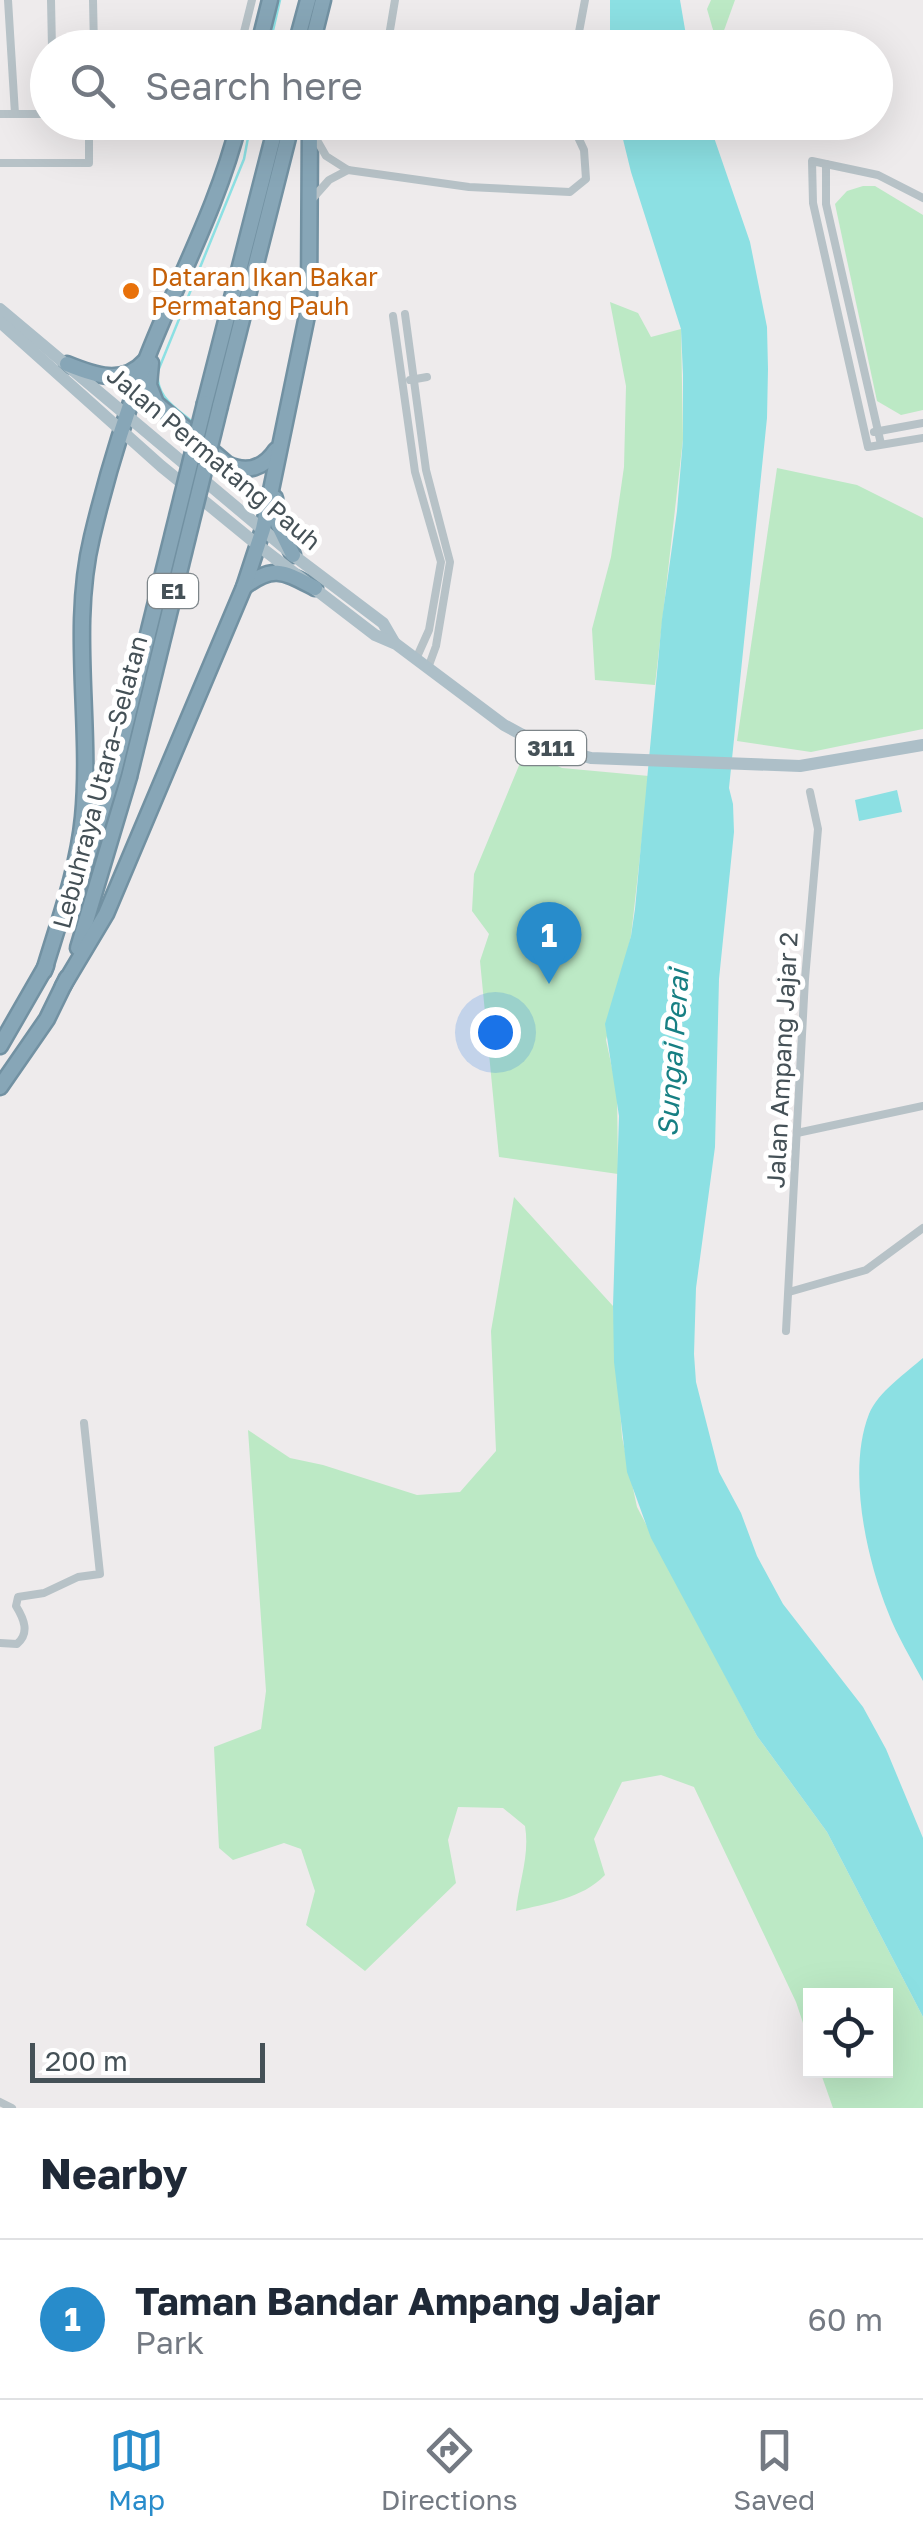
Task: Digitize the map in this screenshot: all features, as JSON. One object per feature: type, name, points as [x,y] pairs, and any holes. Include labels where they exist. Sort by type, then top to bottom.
[{"type":"highway","points":[[262,30],[270,0]]},
{"type":"highway","points":[[300,30],[308,0]]},
{"type":"highway","points":[[316,30],[323,0]]},
{"type":"highway","points":[[44,971],[78,848],[83,814],[85,583],[92,538],[127,414],[214,200],[233,140]]},
{"type":"highway","name":"Lebuhraya Utara–Selatan","points":[[0,1087],[28,1050],[64,986],[89,920],[130,776],[272,140]]},
{"type":"highway","name":"Lebuhraya Utara–Selatan","points":[[0,1046],[44,971],[70,912],[114,772],[287,140]]},
{"type":"highway","points":[[64,986],[106,914],[244,587],[264,529],[310,306],[310,140]]},
{"type":"highway","points":[[156,342],[150,391],[160,408],[188,432],[240,470],[266,463],[280,445]]},
{"type":"highway","points":[[68,364],[117,377],[134,371],[147,358]]},
{"type":"highway","points":[[273,483],[278,524],[293,555]]},
{"type":"highway","points":[[244,587],[262,573],[273,572],[286,573],[315,588]]},
{"type":"main road","name":"Jalan Permatang Pauh","points":[[0,310],[293,555],[383,623],[396,644]]},
{"type":"main road","name":"Jalan Permatang Pauh","points":[[0,322],[122,432],[258,546],[375,635],[396,644],[504,725],[540,744],[591,758],[800,766],[923,746]]},
{"type":"street","points":[[8,0],[15,114]]},
{"type":"street","points":[[51,0],[52,30]]},
{"type":"street","points":[[93,0],[94,30]]},
{"type":"street","points":[[244,30],[252,0]]},
{"type":"street","points":[[390,30],[396,0]]},
{"type":"street","points":[[579,30],[585,0]]},
{"type":"street","points":[[0,114],[30,114]]},
{"type":"street","points":[[0,163],[89,163],[89,140]]},
{"type":"street","points":[[316,140],[326,156],[348,170],[470,187],[570,192],[586,179],[587,164],[578,140]]},
{"type":"street","points":[[923,198],[878,175],[812,161],[813,202],[868,447],[923,438]]},
{"type":"street","points":[[826,164],[826,204],[881,444]]},
{"type":"street","points":[[309,207],[321,186],[348,170]]},
{"type":"street","points":[[405,314],[426,470],[450,562],[439,632],[422,664]]},
{"type":"street","points":[[393,316],[415,472],[441,562],[422,664]]},
{"type":"street","points":[[400,382],[428,377]]},
{"type":"street","points":[[865,434],[923,423]]},
{"type":"street","points":[[415,472],[426,470]]},
{"type":"street","name":"Jalan Ampang Jajar 2","points":[[786,1330],[805,979],[818,829],[810,792]]},
{"type":"street","points":[[798,1134],[923,1106]]},
{"type":"street","points":[[789,1292],[866,1270],[923,1228]]},
{"type":"street","points":[[0,1643],[18,1644],[24,1636],[23,1617],[16,1606],[18,1597],[44,1593],[78,1578],[100,1574],[84,1423]]},
{"type":"street","points":[[0,2102],[12,2108]]},
{"type":"green space","points":[[711,0],[735,0],[724,30],[713,30],[707,9]]},
{"type":"green space","points":[[875,186],[923,215],[923,410],[901,415],[877,401],[835,204],[847,191]]},
{"type":"green space","points":[[610,302],[638,313],[651,337],[681,329],[683,439],[655,685],[595,680],[592,629],[611,557],[624,467],[626,386]]},
{"type":"green space","points":[[777,468],[857,485],[923,518],[923,729],[811,752],[737,741]]},
{"type":"green space","points":[[525,751],[562,768],[649,776],[631,936],[606,1040],[617,1091],[618,1174],[499,1157],[480,961],[489,934],[472,911],[474,874]]},
{"type":"green space","points":[[514,1197],[613,1306],[622,1437],[637,1507],[757,1736],[827,1832],[923,2017],[923,2108],[833,2108],[822,2078],[893,2078],[893,1988],[803,1988],[803,2023],[694,1787],[661,1775],[622,1782],[594,1839],[605,1875],[575,1895],[516,1911],[525,1858],[525,1826],[503,1808],[458,1807],[448,1840],[456,1883],[365,1971],[306,1925],[315,1891],[301,1849],[284,1843],[233,1860],[219,1848],[214,1747],[261,1729],[266,1691],[248,1430],[290,1458],[417,1495],[460,1492],[496,1451],[491,1331]]},
{"type":"water","points":[[610,0],[680,0],[685,30],[610,30]]},
{"type":"water","name":"Sungai Perai","points":[[623,140],[715,140],[750,242],[767,327],[767,418],[729,788],[734,832],[719,979],[715,1147],[696,1288],[696,1382],[719,1472],[741,1513],[757,1556],[783,1604],[863,1707],[886,1749],[923,1838],[923,2017],[827,1832],[757,1736],[651,1538],[627,1472],[614,1362],[619,1116],[605,1024],[635,909],[683,439],[681,329]]},
{"type":"water","points":[[897,790],[902,812],[859,821],[855,800]]},
{"type":"water","points":[[923,1358],[923,1681],[896,1630],[873,1566],[862,1513],[860,1461],[873,1406]]},
{"type":"waterway","points":[[273,30],[280,0]]},
{"type":"waterway","points":[[190,420],[162,393],[158,371],[244,159],[248,140]]},
{"type":"place","name":"Dataran Ikan Bakar Permatang Pauh","points":[[131,291]]},
{"type":"place","name":"Taman Bandar Ampang Jajar","points":[[549,984]]}]
